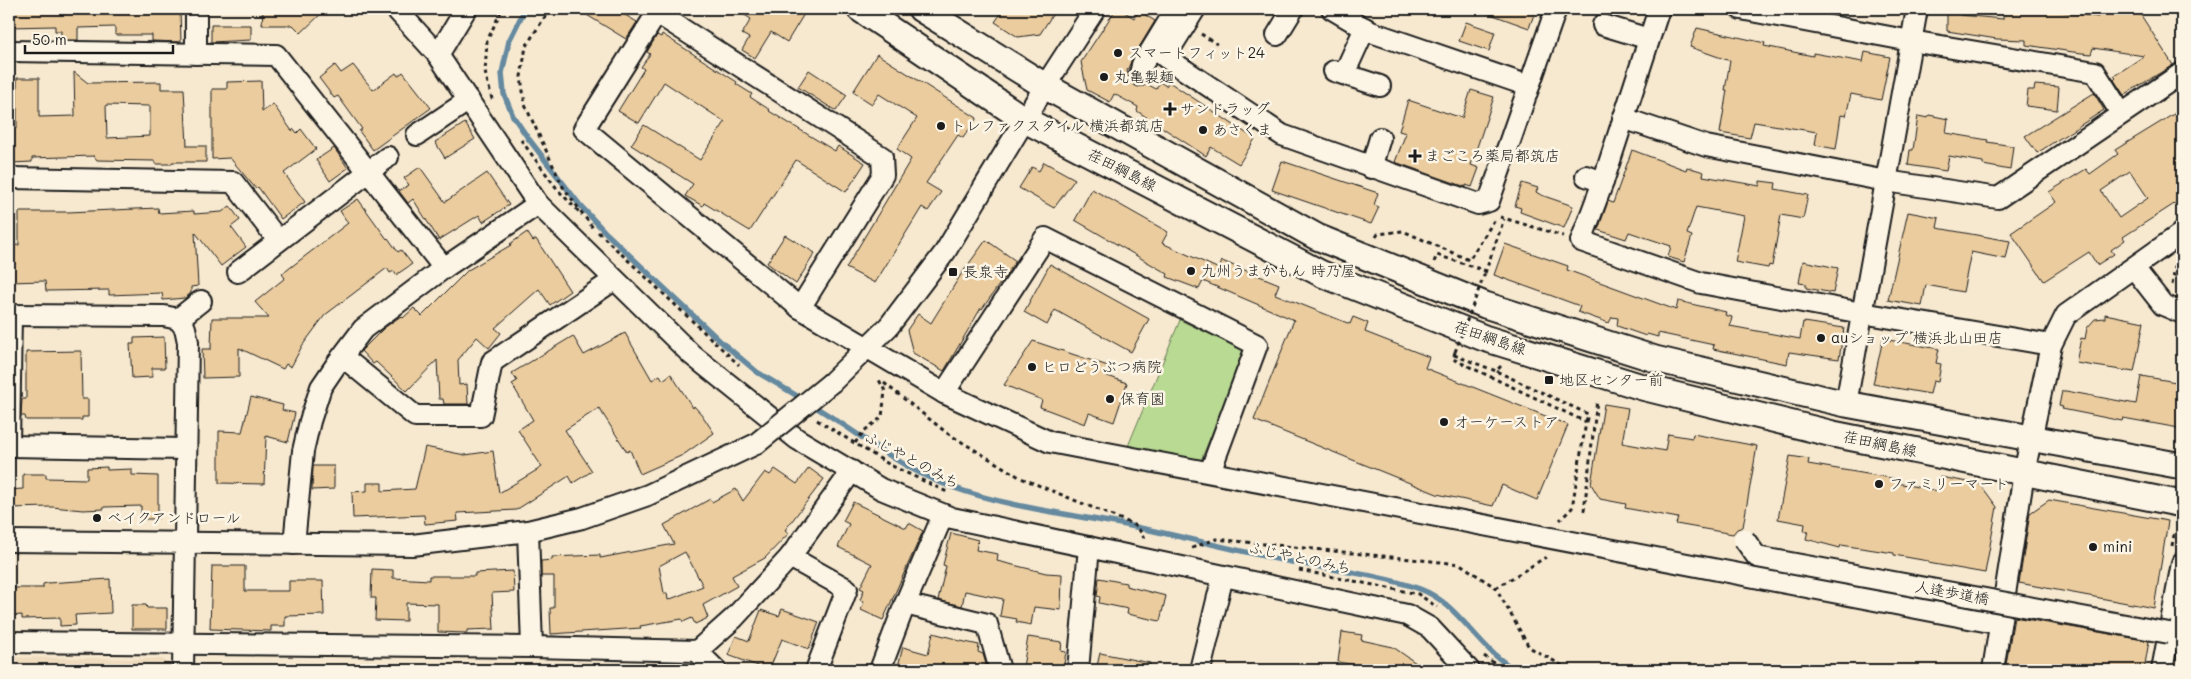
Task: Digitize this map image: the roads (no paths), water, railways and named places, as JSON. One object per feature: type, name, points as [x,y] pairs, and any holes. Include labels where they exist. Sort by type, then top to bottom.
[{"type":"main road","name":"荏田綱島線","points":[[860,9],[1026,120],[1322,274],[1484,338],[1642,387],[1833,434],[2182,504]]},
{"type":"main road","name":"荏田綱島線","points":[[921,9],[1046,86],[1317,237],[1485,305],[1655,359],[1846,404],[2182,466]]},
{"type":"street","points":[[196,9],[196,54]]},
{"type":"street","points":[[396,9],[438,55],[538,204],[692,355],[797,438],[852,472],[881,489],[952,518],[1407,615],[1430,628],[1469,670]]},
{"type":"street","points":[[438,55],[466,9]]},
{"type":"street","points":[[9,541],[412,545],[528,531],[582,518],[648,495],[756,444],[832,382],[889,326],[945,252],[1095,9]]},
{"type":"street","points":[[1277,35],[1292,9]]},
{"type":"street","points":[[1332,9],[1365,28],[1529,86]]},
{"type":"street","points":[[1178,15],[1165,56],[1282,136],[1370,168],[1419,190],[1478,207],[1489,201],[1556,9]]},
{"type":"street","points":[[1659,9],[1594,179],[1581,241],[1701,283],[2051,345]]},
{"type":"street","points":[[1741,9],[1911,41],[2095,72],[2121,112]]},
{"type":"street","points":[[1846,404],[1916,9]]},
{"type":"street","points":[[800,308],[883,175],[882,158],[657,13],[584,129],[800,308],[944,393],[1050,442],[2000,624]]},
{"type":"street","points":[[1140,75],[1142,65],[1178,15]]},
{"type":"street","points":[[1603,25],[1649,39]]},
{"type":"street","points":[[1365,28],[1339,73],[1380,86]]},
{"type":"street","points":[[9,51],[276,55],[444,268]]},
{"type":"street","points":[[1616,120],[1706,146],[1886,181],[1998,198],[2121,112],[2182,73]]},
{"type":"street","points":[[418,136],[469,100]]},
{"type":"street","points":[[1370,168],[1380,138]]},
{"type":"street","points":[[238,272],[388,157]]},
{"type":"street","points":[[9,178],[233,182],[278,240]]},
{"type":"street","points":[[294,544],[303,451],[310,421],[321,387],[363,328],[444,268],[538,204]]},
{"type":"street","points":[[1993,670],[2024,473],[2051,345],[2066,315],[2182,233]]},
{"type":"street","points":[[944,393],[1045,238],[1257,346],[1210,472]]},
{"type":"street","points":[[2134,268],[2163,305],[2182,313]]},
{"type":"street","points":[[343,357],[415,416],[481,416],[492,362],[614,280]]},
{"type":"street","points":[[185,449],[9,446],[10,315],[164,316],[178,318],[201,300]]},
{"type":"street","points":[[178,318],[185,328],[188,342],[183,670]]},
{"type":"street","points":[[9,642],[183,642],[697,651],[734,618],[790,557],[852,472]]},
{"type":"street","points":[[880,670],[942,515]]},
{"type":"street","points":[[528,531],[532,647]]},
{"type":"street","name":"人逢歩道橋","points":[[1744,539],[1757,557],[2176,634]]},
{"type":"street","points":[[1078,670],[1089,547]]},
{"type":"street","points":[[790,557],[847,589],[816,670]]},
{"type":"street","points":[[2162,670],[2176,634],[2182,563]]},
{"type":"street","points":[[1200,670],[1223,576]]},
{"type":"street","points":[[905,604],[988,624],[1000,670]]},
{"type":"street","points":[[697,651],[716,670]]},
{"type":"waterway","points":[[525,9],[509,41],[502,73],[504,94],[513,116],[528,138],[579,204],[606,233],[719,340],[757,372],[804,400]]},
{"type":"waterway","points":[[812,405],[915,470],[952,487],[973,494],[1016,505],[1147,529],[1271,558],[1373,576],[1420,589],[1447,605],[1491,651],[1503,662],[1517,670]]},
{"type":"place","name":"スマートフィット24","points":[[1118,53]]},
{"type":"place","name":"丸亀製麺","points":[[1104,77]]},
{"type":"place","name":"サンドラッグ","points":[[1170,109]]},
{"type":"place","name":"トレファクスタイル 横浜都筑店","points":[[941,126]]},
{"type":"place","name":"あさくま","points":[[1203,130]]},
{"type":"place","name":"まごころ薬局都筑店","points":[[1415,156]]},
{"type":"place","name":"九州うまかもん 時乃屋","points":[[1191,271]]},
{"type":"place","name":"長泉寺","points":[[953,272]]},
{"type":"place","name":"auショップ 横浜北山田店","points":[[1821,338]]},
{"type":"place","name":"ヒロどうぶつ病院","points":[[1032,367]]},
{"type":"place","name":"地区センター前","points":[[1549,380]]},
{"type":"place","name":"保育園","points":[[1110,399]]},
{"type":"place","name":"オーケーストア","points":[[1444,422]]},
{"type":"place","name":"ファミリーマート","points":[[1879,484]]},
{"type":"place","name":"ベイクアンドロール","points":[[97,518]]},
{"type":"place","name":"mini","points":[[2093,547]]}]
